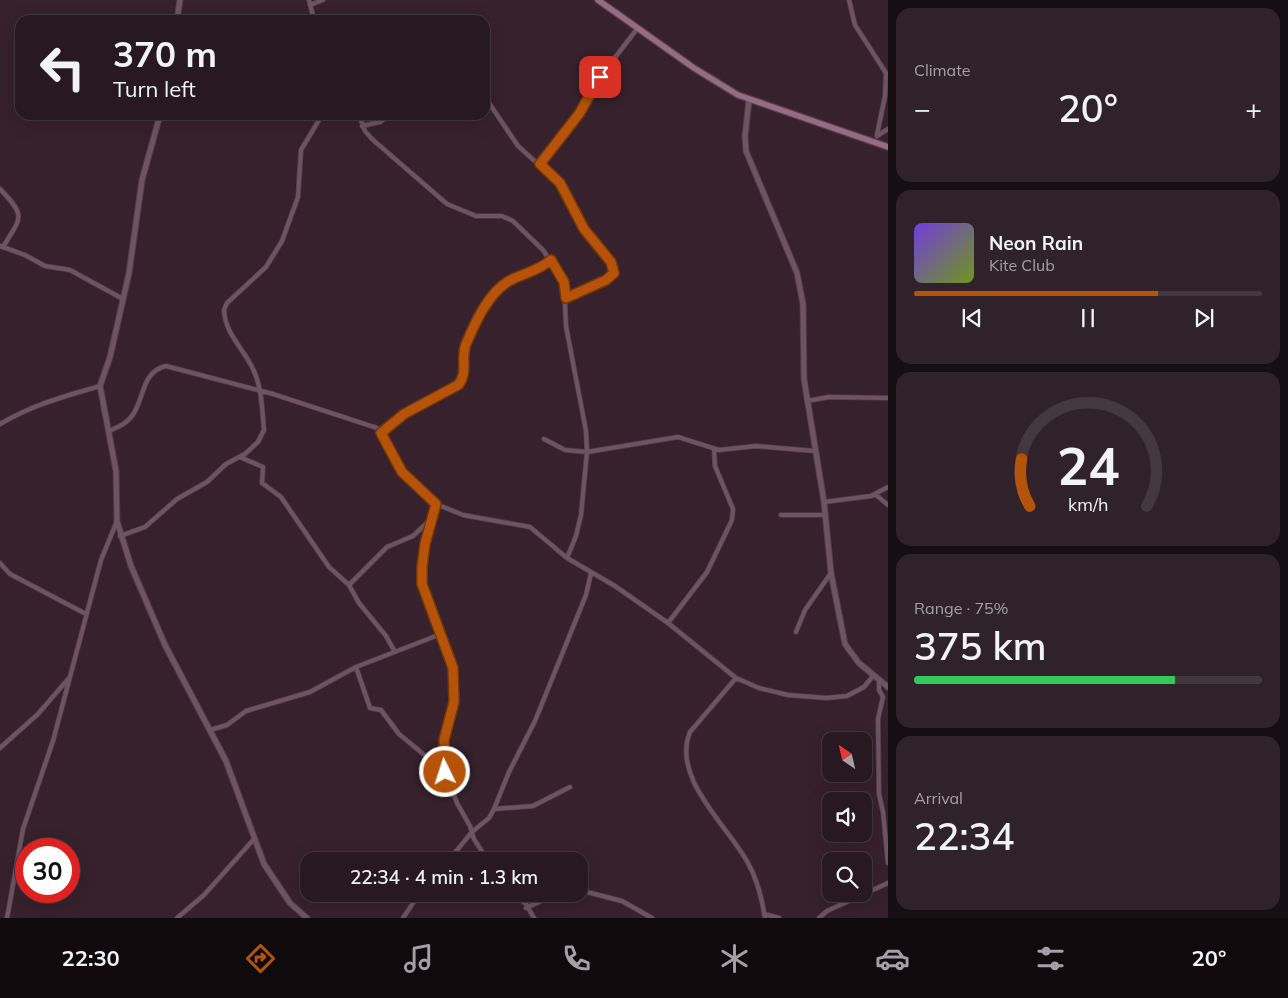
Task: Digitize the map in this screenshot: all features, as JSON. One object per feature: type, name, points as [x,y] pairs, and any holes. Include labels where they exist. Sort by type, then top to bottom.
[{"type":"main road","points":[[598,0],[717,84],[748,100],[888,147]]},
{"type":"street","points":[[178,15],[180,0]]},
{"type":"street","points":[[309,0],[313,15]]},
{"type":"street","points":[[310,5],[323,0]]},
{"type":"street","points":[[849,0],[855,25],[886,73],[885,96],[877,135]]},
{"type":"street","points":[[540,164],[579,114],[600,77],[637,29]]},
{"type":"street","points":[[748,100],[745,136],[746,151],[795,268],[801,287],[807,401],[824,502],[831,573],[845,644],[859,663],[888,687]]},
{"type":"street","points":[[490,105],[518,146],[560,183],[584,229],[606,254],[614,268],[614,273],[606,280],[566,298]]},
{"type":"street","points":[[159,120],[142,180],[134,253],[100,386],[109,430],[117,489],[117,521],[120,536],[165,645],[184,685],[210,730],[237,789],[254,839],[272,878],[290,902],[308,918]]},
{"type":"street","points":[[120,536],[145,527],[176,499],[207,482],[226,464],[240,457],[262,437],[264,430],[259,390],[253,368],[232,336],[224,310],[228,303],[266,268],[282,241],[298,197],[301,150],[319,120]]},
{"type":"street","points":[[360,120],[362,126],[372,139],[446,204],[476,216],[508,218],[534,239],[551,260],[564,282],[567,335],[583,415],[587,452],[581,515],[576,536],[567,558]]},
{"type":"street","points":[[362,126],[383,120]]},
{"type":"street","points":[[872,141],[877,135],[888,129]]},
{"type":"street","points":[[0,189],[17,209],[20,216],[19,222],[2,247],[25,255],[45,266],[70,270],[93,281],[123,300]]},
{"type":"street","points":[[381,433],[404,414],[458,385],[465,372],[463,355],[465,347],[492,296],[507,282],[538,270],[551,260]]},
{"type":"street","points":[[109,430],[125,424],[131,417],[144,384],[160,368],[166,366],[259,390],[377,428],[402,472],[436,504],[463,516],[525,524],[567,558],[615,586],[668,623],[736,678],[759,688],[788,695],[826,698],[847,696],[864,686],[873,676]]},
{"type":"street","points":[[0,424],[48,400],[62,398],[100,386]]},
{"type":"street","points":[[807,401],[829,397],[888,398]]},
{"type":"street","points":[[544,439],[565,450],[587,452],[678,437],[690,439],[714,449],[756,446],[816,451]]},
{"type":"street","points":[[668,623],[707,572],[732,520],[733,509],[715,466],[714,449]]},
{"type":"street","points":[[240,457],[263,467],[262,483],[281,497],[329,567],[349,585],[359,603],[386,636],[395,652]]},
{"type":"street","points":[[824,502],[859,499],[888,487]]},
{"type":"street","points":[[875,494],[888,505]]},
{"type":"street","points":[[436,504],[422,567],[422,584],[453,668],[454,702],[444,740],[445,772],[457,803],[482,852]]},
{"type":"street","points":[[781,515],[825,515]]},
{"type":"street","points":[[349,585],[387,547],[413,536],[432,518]]},
{"type":"street","points":[[7,918],[14,868],[23,829],[53,740],[101,560],[117,521]]},
{"type":"street","points":[[0,563],[10,574],[86,614]]},
{"type":"street","points":[[455,852],[472,832],[484,823],[494,809],[509,772],[535,720],[586,595],[591,573]]},
{"type":"street","points":[[796,632],[805,610],[831,573]]},
{"type":"street","points":[[210,730],[227,725],[246,711],[319,689],[356,667],[441,634]]},
{"type":"street","points":[[356,667],[370,708],[381,710],[399,734],[445,772]]},
{"type":"street","points":[[0,748],[38,714],[71,677]]},
{"type":"street","points":[[736,678],[690,732],[686,740],[689,771],[696,788],[747,861],[757,880],[765,916],[779,918]]},
{"type":"street","points":[[879,681],[879,690],[882,696],[878,719],[879,794],[883,812],[888,863]]},
{"type":"street","points":[[494,809],[533,806],[570,787]]},
{"type":"street","points":[[177,918],[204,895],[254,839]]},
{"type":"street","points":[[819,918],[826,911],[888,883]]},
{"type":"street","points":[[588,892],[622,900],[652,918]]},
{"type":"street","points":[[403,918],[414,902]]},
{"type":"street","points":[[523,902],[534,918]]},
{"type":"street","points":[[526,908],[539,902]]},
{"type":"route","points":[[445,772],[443,757],[444,740],[454,702],[453,668],[422,584],[425,544],[436,504],[409,481],[402,472],[387,448],[381,433],[404,414],[417,409],[433,397],[458,385],[463,379],[465,372],[463,355],[472,331],[492,296],[507,282],[538,270],[551,260],[564,282],[566,298],[606,280],[614,273],[611,262],[584,229],[560,183],[540,164],[579,114],[600,77]]}]
